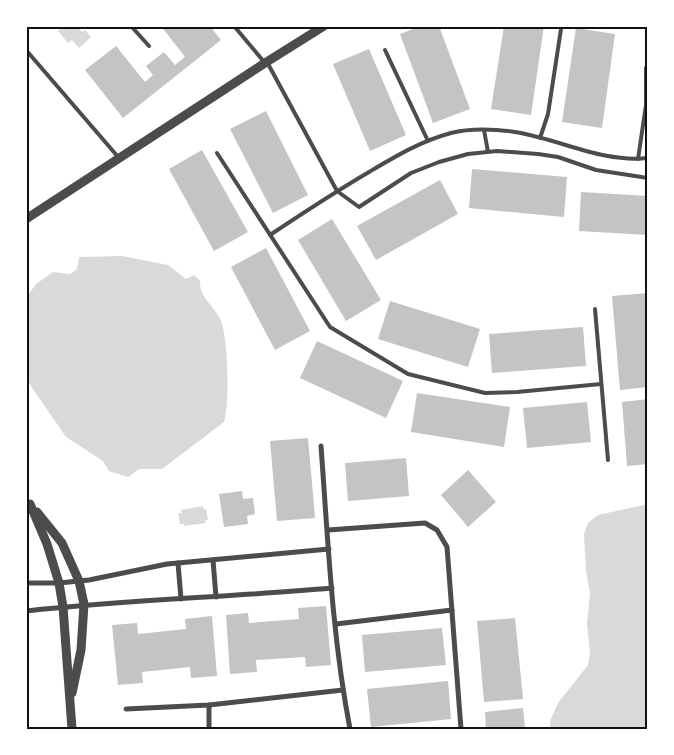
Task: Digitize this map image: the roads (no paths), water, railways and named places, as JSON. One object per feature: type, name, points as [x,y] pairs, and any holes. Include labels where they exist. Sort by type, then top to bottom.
[{"type":"street","points":[[27,216],[324,26]]},
{"type":"street","points":[[321,446],[332,588],[343,690],[350,729]]},
{"type":"street","points":[[28,502],[62,543],[79,581],[84,604],[81,650],[70,702]]},
{"type":"street","points":[[28,502],[46,544],[59,583],[63,607],[72,729]]},
{"type":"street","points":[[328,530],[424,523],[437,530],[448,547],[461,729]]},
{"type":"street","points":[[26,583],[79,581],[178,564],[329,548]]},
{"type":"street","points":[[213,560],[216,597]]},
{"type":"street","points":[[178,564],[181,599]]},
{"type":"street","points":[[26,611],[84,604],[216,597],[332,588]]},
{"type":"street","points":[[336,624],[452,610]]},
{"type":"street","points":[[126,709],[209,705],[343,690]]},
{"type":"street","points":[[208,729],[209,705]]},
{"type":"lane","points":[[131,26],[149,46]]},
{"type":"lane","points":[[234,26],[266,62],[337,191],[359,207],[411,173],[439,162],[468,154],[497,151],[558,157],[596,170],[648,178]]},
{"type":"lane","points":[[540,138],[548,114],[561,29]]},
{"type":"lane","points":[[26,50],[118,158]]},
{"type":"lane","points":[[385,50],[428,141]]},
{"type":"lane","points":[[638,159],[646,105],[646,68]]},
{"type":"lane","points":[[270,235],[337,191],[413,146],[452,132],[493,129],[517,132],[592,153],[630,160],[648,158]]},
{"type":"lane","points":[[484,130],[488,152]]},
{"type":"lane","points":[[217,154],[330,327],[408,374],[485,393],[601,384]]},
{"type":"lane","points":[[595,309],[608,460]]}]
